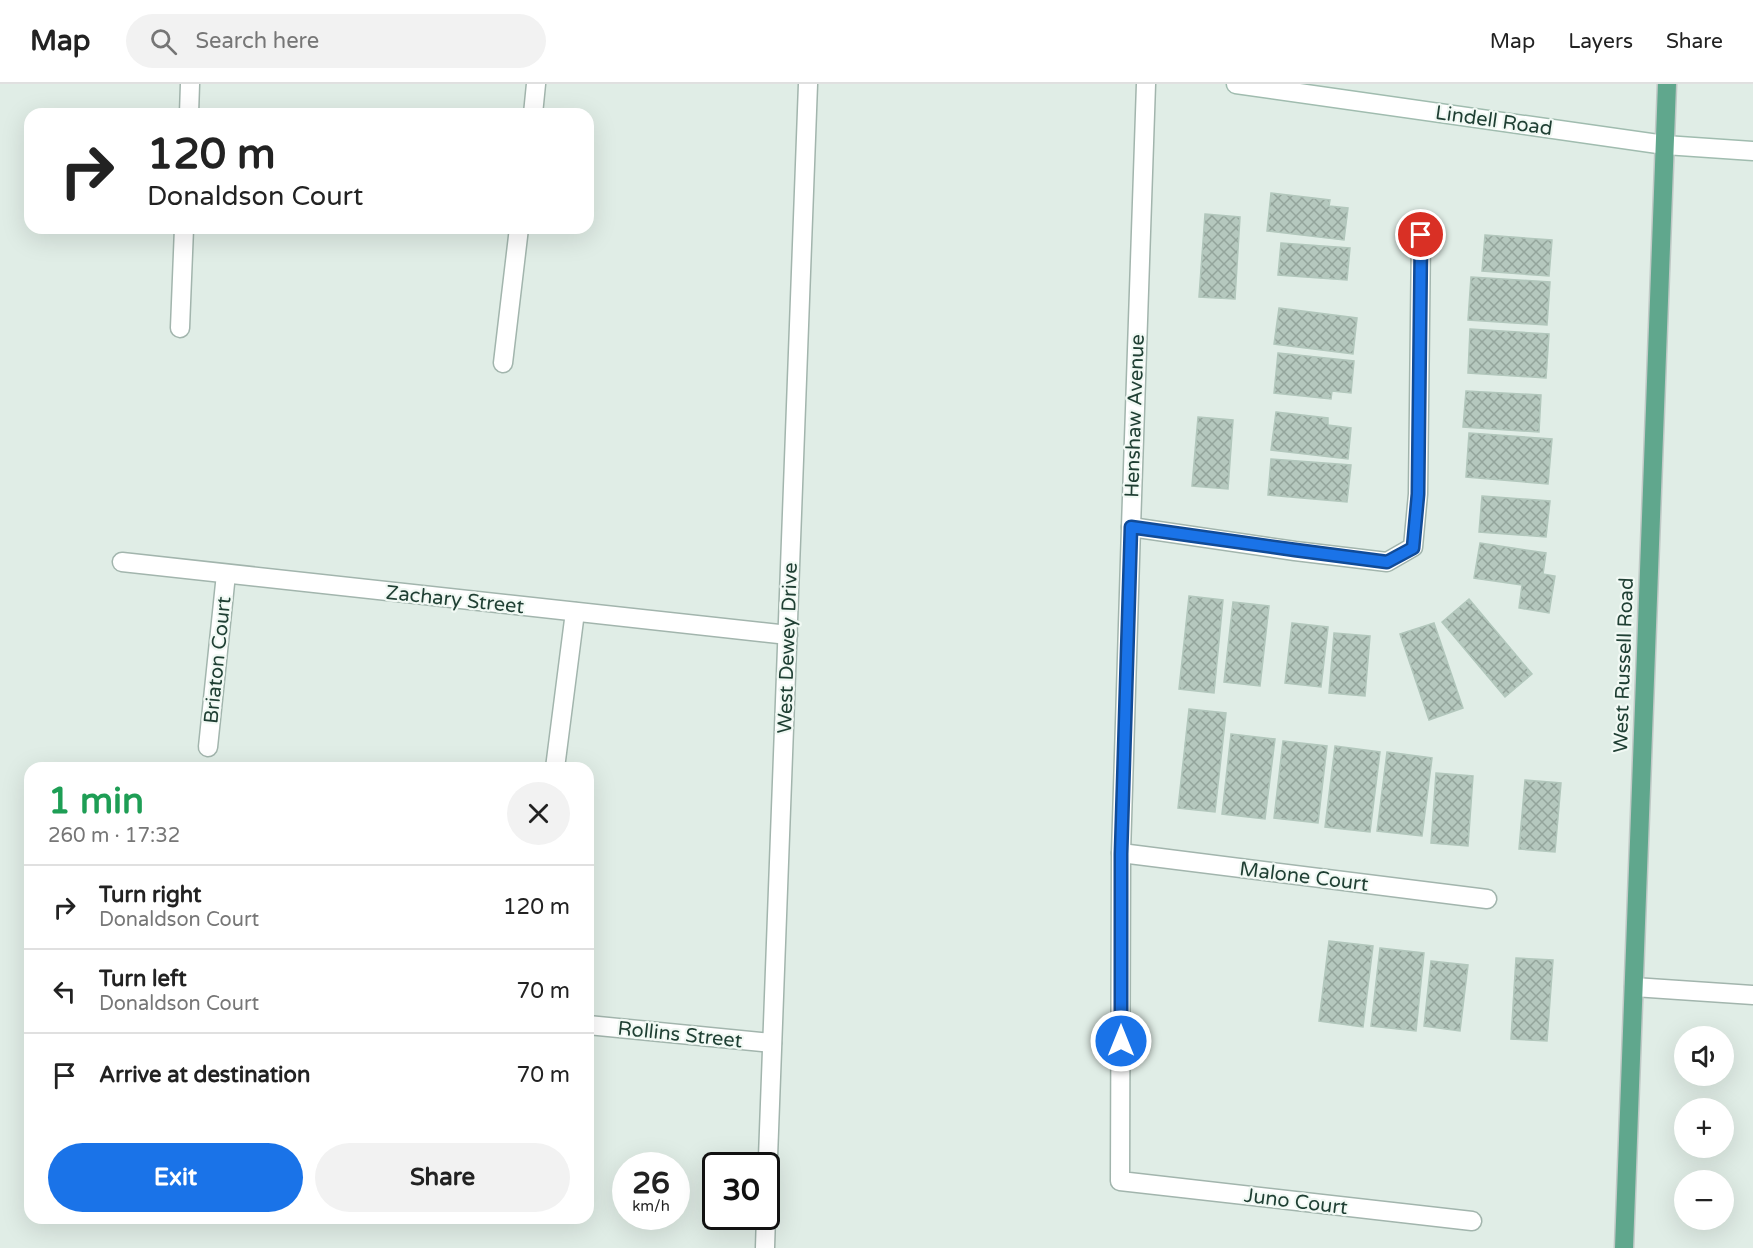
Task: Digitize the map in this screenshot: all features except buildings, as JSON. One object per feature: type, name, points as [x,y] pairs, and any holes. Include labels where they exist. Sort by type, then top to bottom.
[{"type":"main road","name":"West Russell Road","points":[[1624,1248],[1668,84]]},
{"type":"street","points":[[189,108],[190,84]]},
{"type":"street","points":[[533,108],[536,84]]},
{"type":"street","name":"West Dewey Drive","points":[[768,1152],[808,84]]},
{"type":"street","name":"Henshaw Avenue","points":[[1120,1181],[1121,854],[1146,84]]},
{"type":"street","name":"Lindell Road","points":[[1236,84],[1665,145],[1753,151]]},
{"type":"street","points":[[180,328],[184,234]]},
{"type":"street","points":[[503,363],[518,234]]},
{"type":"street","points":[[1131,527],[1387,562],[1413,548],[1418,494],[1421,235]]},
{"type":"street","name":"Zachary Street","points":[[122,562],[788,635]]},
{"type":"street","name":"Briaton Court","points":[[208,747],[226,573]]},
{"type":"street","points":[[556,762],[575,612]]},
{"type":"street","name":"Malone Court","points":[[1121,854],[1487,899]]},
{"type":"street","points":[[1634,987],[1753,995]]},
{"type":"street","name":"Rollins Street","points":[[594,1026],[772,1043]]},
{"type":"street","name":"Juno Court","points":[[1120,1181],[1472,1221]]},
{"type":"street","points":[[765,1248],[766,1230]]},
{"type":"route","points":[[1121,1041],[1121,854],[1131,527],[1387,562],[1413,548],[1418,494],[1421,235]]}]
